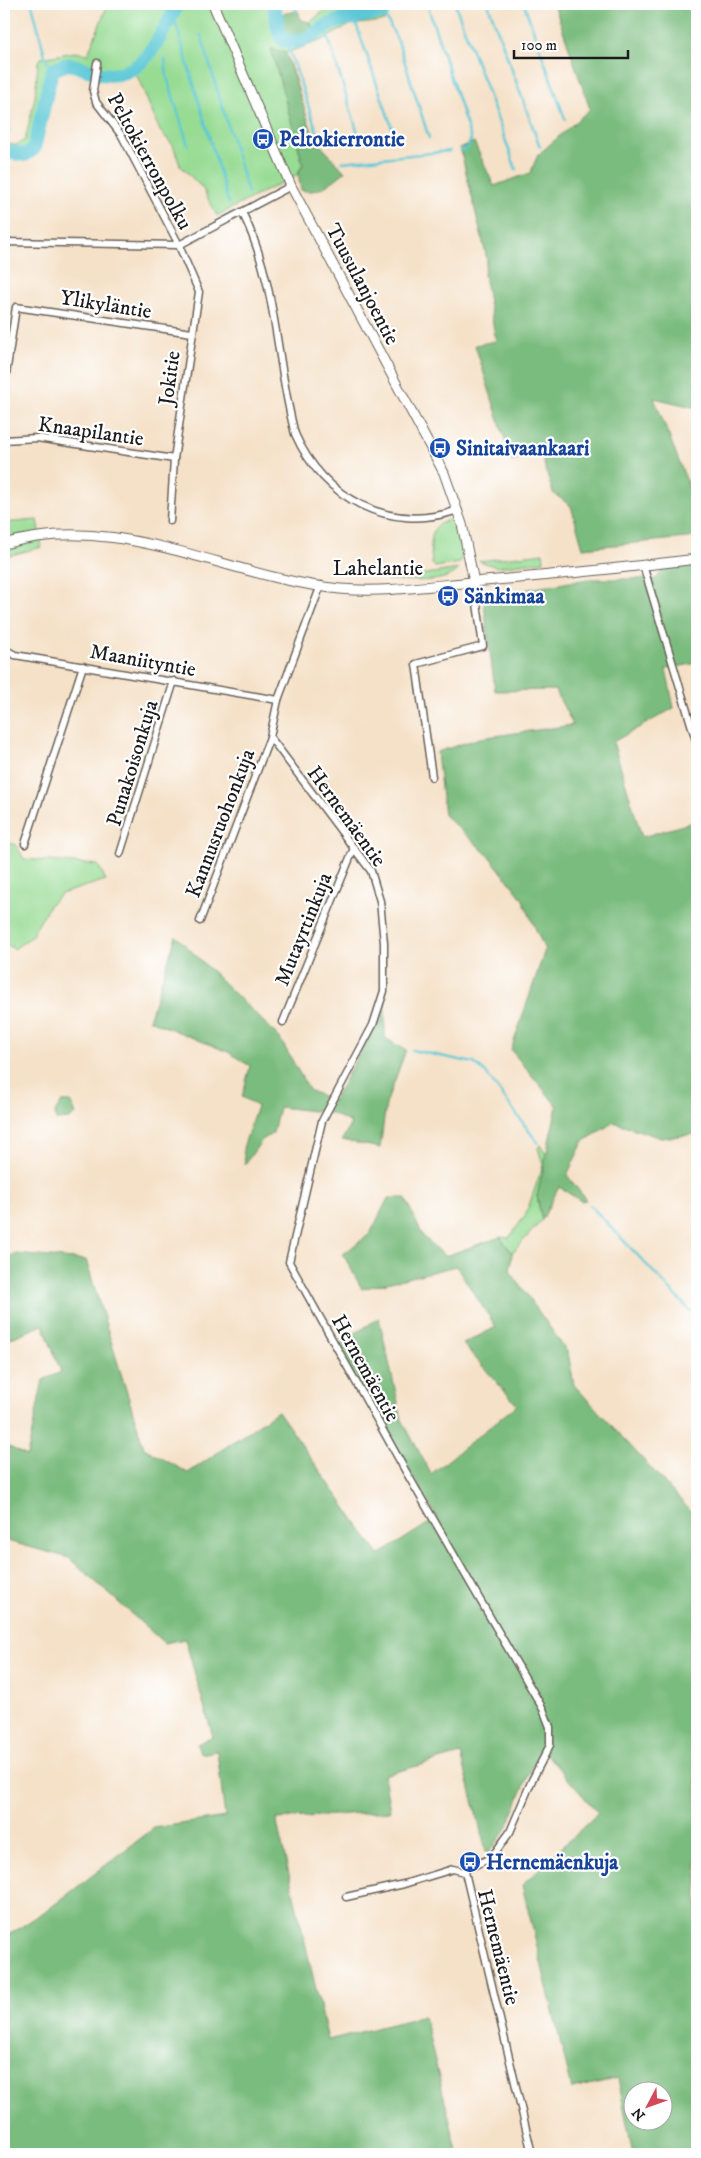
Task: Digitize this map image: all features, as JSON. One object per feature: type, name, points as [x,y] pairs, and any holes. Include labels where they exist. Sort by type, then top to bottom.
[{"type":"main road","name":"Tuusulanjoentie","points":[[213,4],[291,186],[444,474],[458,510],[474,582]]},
{"type":"main road","name":"Lahelantie","points":[[4,544],[23,538],[85,535],[142,542],[192,554],[253,573],[339,589],[376,590],[525,579],[697,559]]},
{"type":"street","name":"Peltokierronpolku","points":[[97,63],[94,80],[96,102],[122,136],[179,245]]},
{"type":"street","points":[[4,242],[179,245],[291,186]]},
{"type":"street","points":[[242,212],[263,263],[271,295],[295,434],[303,453],[315,469],[346,497],[366,508],[389,515],[423,517],[458,510]]},
{"type":"street","name":"Jokitie","points":[[170,521],[174,459],[199,292],[179,245]]},
{"type":"street","name":"Ylikyläntie","points":[[4,388],[16,307],[192,333]]},
{"type":"street","name":"Knaapilantie","points":[[4,440],[38,438],[174,459]]},
{"type":"street","points":[[643,565],[697,744]]},
{"type":"street","points":[[432,777],[416,664],[483,646],[474,582]]},
{"type":"street","points":[[270,737],[278,700],[321,585]]},
{"type":"street","name":"Maaniityntie","points":[[4,650],[15,655],[278,700]]},
{"type":"street","points":[[26,844],[83,666]]},
{"type":"street","name":"Punakoisonkuja","points":[[120,854],[174,681]]},
{"type":"street","name":"Hernemäentie","points":[[270,737],[327,816],[371,872],[380,901],[384,943],[384,991],[373,1025],[322,1121],[289,1262],[405,1470],[543,1709],[550,1727],[550,1745],[532,1780],[510,1832],[491,1858],[466,1869],[465,1872],[532,2154]]},
{"type":"street","name":"Kannusruohonkuja","points":[[200,921],[270,737]]},
{"type":"street","name":"Mutayrtinkuja","points":[[283,1022],[354,848]]},
{"type":"street","points":[[346,1897],[404,1884],[453,1869],[465,1872]]},
{"type":"green space","points":[[108,4],[157,4],[174,9],[177,4],[279,4],[284,34],[314,32],[310,22],[324,11],[335,6],[347,4],[361,5],[378,11],[379,4],[390,4],[384,21],[350,25],[320,41],[286,53],[272,49],[303,164],[298,174],[217,216],[203,189],[180,165],[173,145],[160,131],[135,71],[116,76],[67,65],[54,77],[35,150],[24,157],[4,151],[4,143],[16,145],[25,140],[35,97],[38,61],[41,58],[75,52],[88,54]]},
{"type":"green space","points":[[554,4],[697,4],[697,47],[695,53],[697,64],[697,408],[654,398],[697,507],[697,537],[583,548],[571,506],[553,493],[541,454],[512,462],[475,345],[496,341],[484,274],[487,259],[460,148],[474,142],[494,186],[530,173],[538,155],[590,109]]},
{"type":"green space","points":[[298,11],[301,20],[310,22],[315,33],[293,40],[284,34],[281,14]]},
{"type":"green space","points":[[271,49],[286,53],[314,138],[345,172],[330,183],[314,191],[301,190],[298,174],[303,164]]},
{"type":"green space","points":[[452,518],[457,522],[462,557],[460,563],[435,567],[432,564],[431,548],[434,530],[441,523]]},
{"type":"green space","points":[[37,520],[42,547],[4,557],[4,523]]},
{"type":"green space","points":[[543,553],[544,561],[497,567],[479,561]]},
{"type":"green space","points":[[697,564],[697,663],[666,669],[674,708],[613,742],[642,837],[697,821],[697,1134],[661,1138],[614,1122],[583,1142],[567,1175],[586,1200],[581,1201],[559,1187],[542,1220],[537,1196],[557,1106],[511,1050],[545,950],[522,898],[489,856],[444,815],[437,752],[480,738],[573,725],[555,690],[495,691],[483,597],[588,579],[656,579],[665,567]]},
{"type":"green space","points":[[459,569],[444,578],[435,580],[387,580]]},
{"type":"green space","points":[[4,841],[16,845],[24,859],[98,865],[106,880],[61,894],[50,904],[31,937],[14,949],[4,943]]},
{"type":"green space","points":[[176,936],[279,1037],[309,1090],[333,1101],[370,1034],[385,985],[385,1038],[406,1050],[386,1104],[380,1148],[342,1140],[351,1123],[331,1113],[279,1107],[273,1133],[262,1140],[245,1164],[243,1148],[257,1106],[242,1097],[250,1066],[228,1052],[149,1020]]},
{"type":"green space","points":[[62,1102],[71,1102],[76,1114],[69,1119],[56,1120],[55,1112]]},
{"type":"green space","points":[[540,1145],[547,1156],[537,1196],[542,1220],[512,1253],[500,1237],[509,1238],[526,1214],[543,1165],[538,1148]]},
{"type":"green space","points":[[388,1198],[405,1198],[423,1236],[445,1256],[500,1237],[512,1253],[510,1271],[568,1353],[574,1385],[697,1518],[697,2154],[633,2154],[628,2130],[674,2130],[674,2080],[624,2080],[624,2108],[618,2078],[572,2089],[522,1885],[598,1813],[540,1747],[506,1830],[487,1855],[461,1754],[384,1775],[390,1811],[276,1819],[328,2040],[424,2016],[458,2154],[4,2154],[4,1938],[50,1908],[154,1828],[225,1817],[217,1751],[200,1754],[197,1744],[213,1737],[185,1639],[164,1643],[69,1558],[4,1540],[4,1444],[27,1456],[43,1380],[61,1372],[43,1325],[4,1341],[4,1260],[14,1254],[86,1260],[144,1448],[188,1473],[278,1411],[379,1555],[437,1518],[337,1345],[379,1318],[402,1420],[431,1474],[517,1405],[463,1344],[496,1327],[456,1266],[362,1289],[343,1254],[370,1234]]},
{"type":"waterway","points":[[32,4],[45,56],[52,71]]},
{"type":"waterway","points":[[4,151],[25,155],[34,149],[52,71],[63,66],[75,65],[108,75],[123,73],[135,67],[155,45],[178,4]]},
{"type":"waterway","points":[[274,4],[279,33],[283,40],[292,41],[299,41],[310,37],[326,26],[339,21],[383,12],[385,4]]},
{"type":"waterway","points":[[296,4],[296,11]]},
{"type":"waterway","points":[[427,4],[471,139],[467,149],[461,150]]},
{"type":"waterway","points":[[455,4],[516,169]]},
{"type":"waterway","points":[[488,4],[540,147]]},
{"type":"waterway","points":[[524,4],[565,119]]},
{"type":"waterway","points":[[383,12],[398,41],[429,138]]},
{"type":"waterway","points":[[173,14],[229,204]]},
{"type":"waterway","points":[[354,18],[397,142]]},
{"type":"waterway","points":[[325,28],[361,143]]},
{"type":"waterway","points":[[201,35],[248,193]]},
{"type":"waterway","points":[[286,40],[318,135]]},
{"type":"waterway","points":[[4,59],[9,132]]},
{"type":"waterway","points":[[165,59],[167,77],[188,145]]},
{"type":"waterway","points":[[342,162],[450,151]]},
{"type":"waterway","points":[[412,1050],[474,1063],[485,1072],[538,1143]]},
{"type":"waterway","points":[[590,1205],[697,1318]]},
{"type":"place","name":"Peltokierrontie","points":[[263,139]]},
{"type":"place","name":"Sinitaivaankaari","points":[[440,448]]},
{"type":"place","name":"Sänkimaa","points":[[448,596]]},
{"type":"place","name":"Hernemäenkuja","points":[[470,1862]]}]
